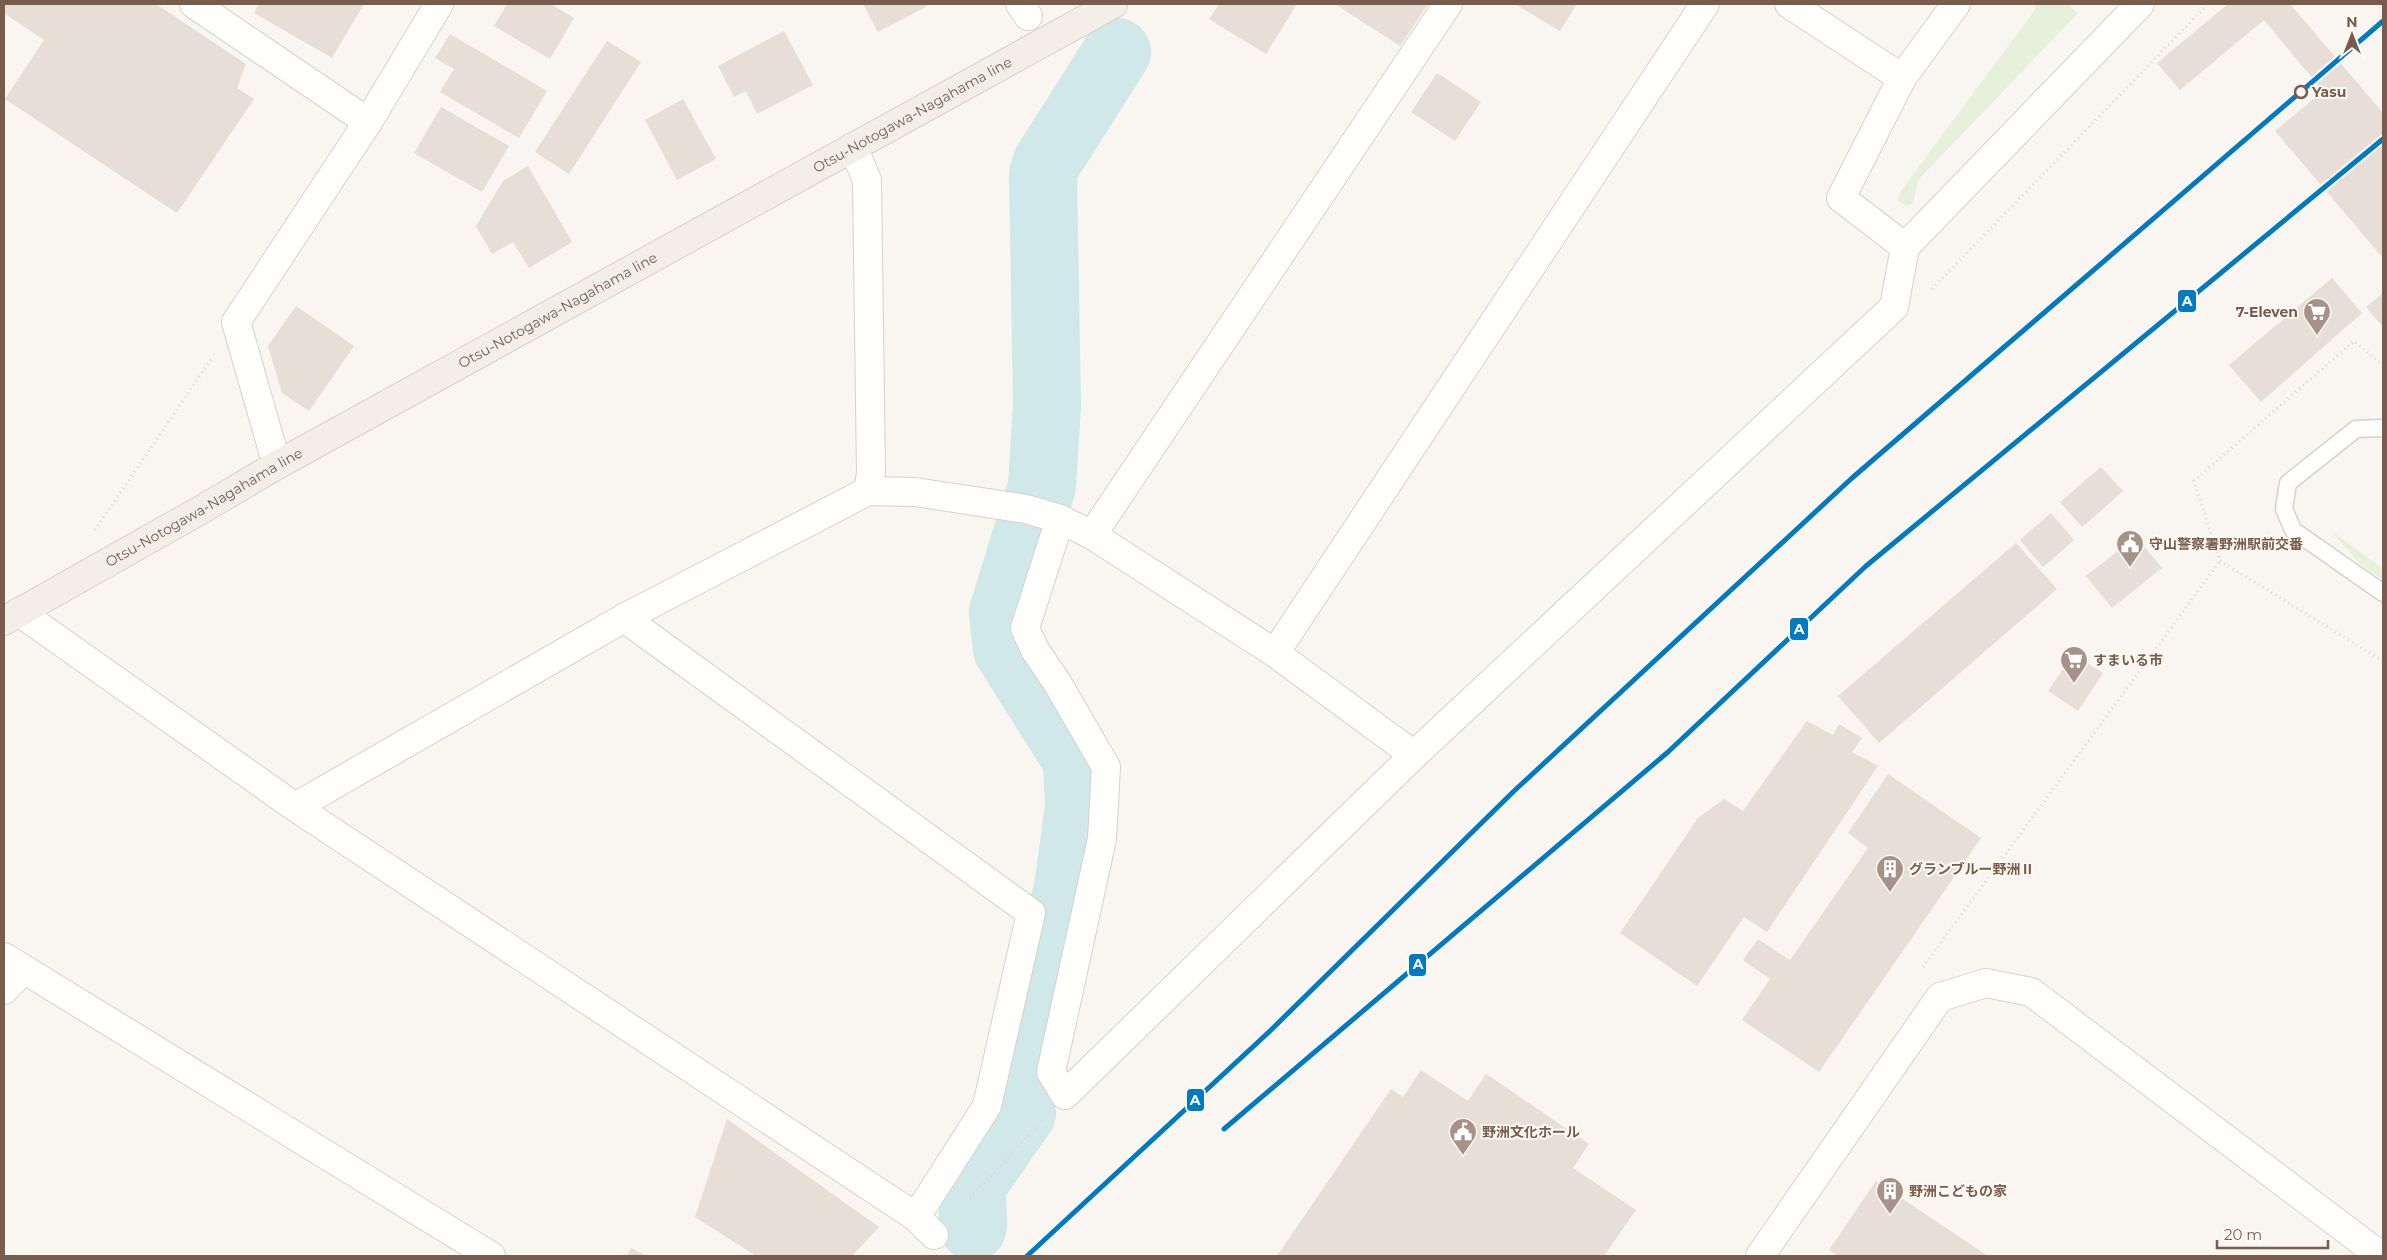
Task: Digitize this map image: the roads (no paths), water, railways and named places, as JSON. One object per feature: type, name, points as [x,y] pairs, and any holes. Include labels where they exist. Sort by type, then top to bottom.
[{"type":"main road","name":"Otsu-Notogawa-Nagahama line","points":[[11,616],[206,508],[276,465],[1113,4]]},
{"type":"street","points":[[194,4],[368,122]]},
{"type":"street","points":[[276,465],[236,322],[368,122],[439,4]]},
{"type":"street","points":[[1092,535],[1448,4]]},
{"type":"street","points":[[1275,653],[1704,4]]},
{"type":"street","points":[[1789,4],[1902,78]]},
{"type":"street","points":[[1905,247],[1841,198],[1902,78],[1956,4]]},
{"type":"street","points":[[1057,517],[1025,628],[1035,650],[1058,684],[1106,767],[1102,839],[1050,1072],[1065,1095],[1414,755],[1894,307],[1905,247],[2140,4]]},
{"type":"street","points":[[853,147],[867,180],[871,473],[868,491]]},
{"type":"street","points":[[295,807],[624,618],[868,491],[915,492],[1026,509],[1057,517],[1092,535],[1275,653],[1414,755]]},
{"type":"street","points":[[11,616],[925,1226],[987,1106],[1031,913],[624,618]]},
{"type":"street","points":[[4,990],[14,963],[491,1256]]},
{"type":"street","points":[[1760,1256],[1940,997],[1986,982],[2031,992],[2381,1256]]},
{"type":"lane","points":[[2383,428],[2356,429],[2288,483],[2284,509],[2293,530],[2383,593]]},
{"type":"waterway","points":[[973,1227],[972,1185],[1022,1113],[1019,1097],[1036,1009],[1068,888],[1079,806],[1077,760],[1007,649],[1003,612],[1042,486],[1047,405],[1043,174],[1046,164],[1117,52]]},
{"type":"place","name":"Yasu","points":[[2301,92]]},
{"type":"place","name":"7-Eleven","points":[[2317,336]]},
{"type":"place","name":"守山警察署野洲駅前交番","points":[[2130,568]]},
{"type":"place","name":"すまいる市","points":[[2074,684]]},
{"type":"place","name":"グランブルー野洲Ⅱ","points":[[1890,893]]},
{"type":"place","name":"野洲文化ホール","points":[[1463,1156]]},
{"type":"place","name":"野洲こどもの家","points":[[1890,1215]]}]
